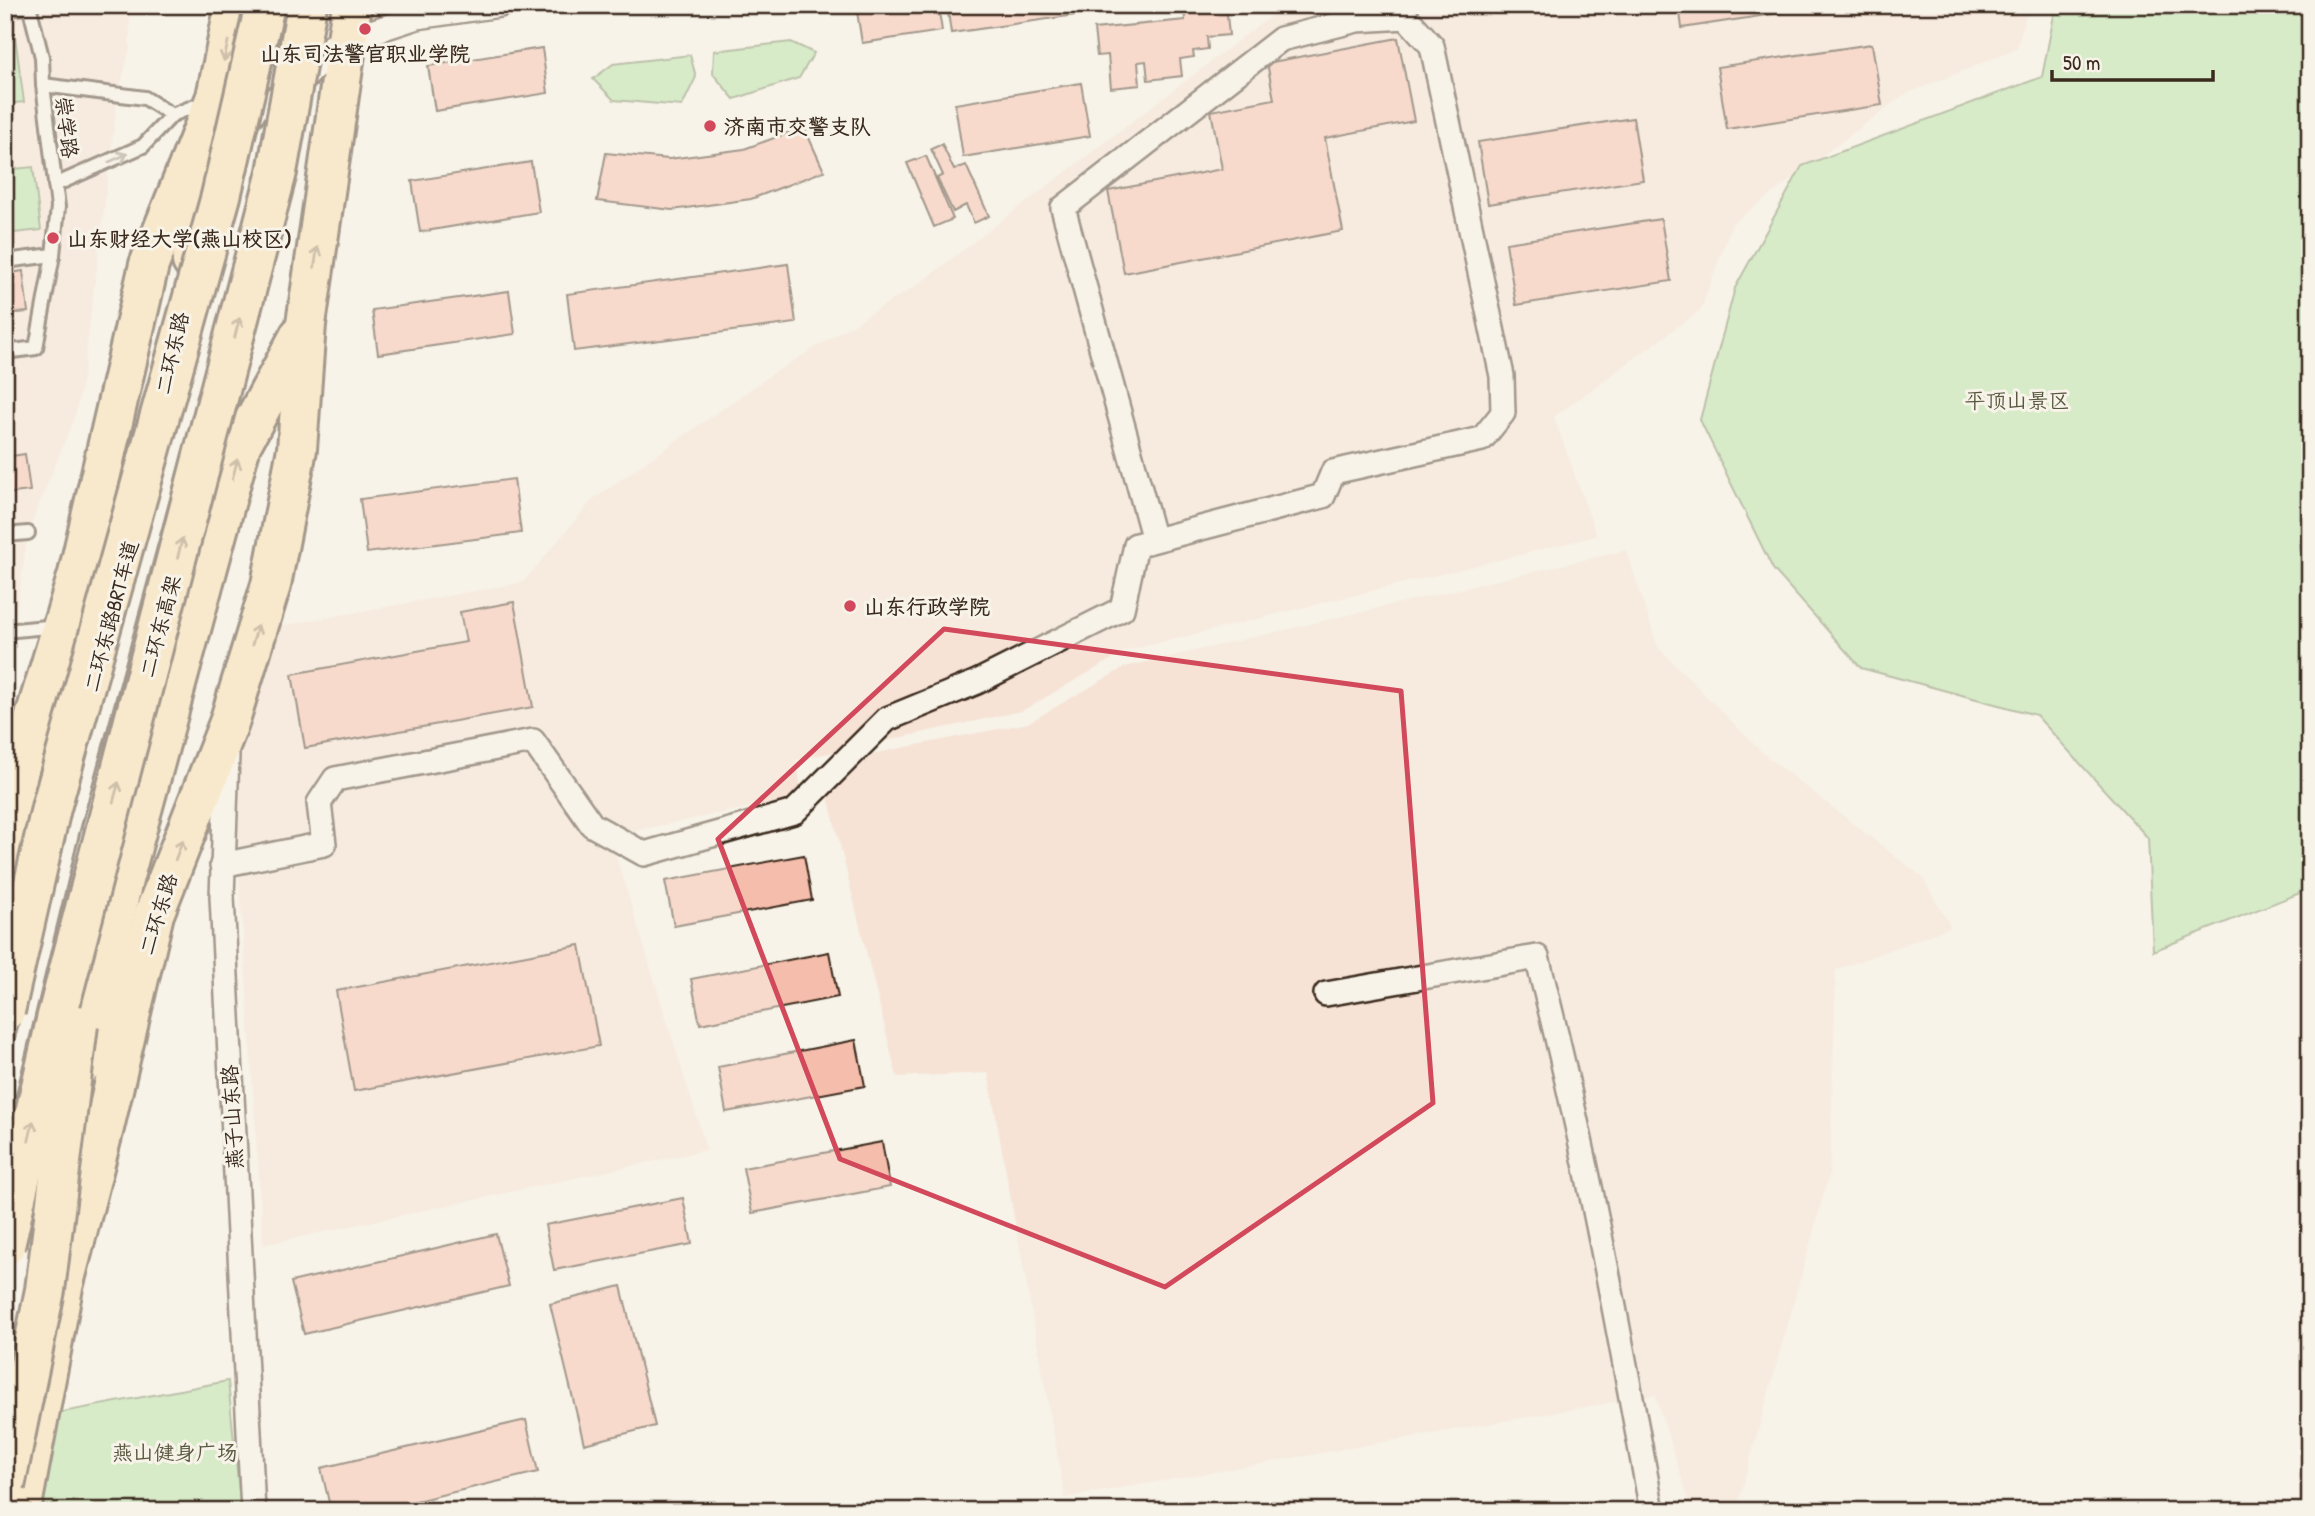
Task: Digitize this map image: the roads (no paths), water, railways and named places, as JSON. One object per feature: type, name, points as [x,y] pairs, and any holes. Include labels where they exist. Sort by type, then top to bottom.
[{"type":"highway","name":"二环东路","points":[[5,816],[78,574],[149,265],[186,126],[216,97],[235,5]]},
{"type":"highway","points":[[5,1011],[10,961],[221,197],[265,5]]},
{"type":"highway","name":"二环东高架","points":[[5,1245],[57,1016],[277,172],[307,5]]},
{"type":"highway","name":"二环东路","points":[[19,1511],[63,1287],[104,1128],[154,914],[229,723],[271,584],[295,463],[306,324],[349,22]]},
{"type":"highway","name":"二环东路","points":[[10,961],[47,842],[179,330],[196,236],[186,126]]},
{"type":"highway","points":[[5,857],[79,638],[134,426],[186,126]]},
{"type":"highway","name":"二环东路","points":[[5,1416],[122,880],[241,445],[306,324]]},
{"type":"highway","points":[[19,1511],[8,1474],[45,1290],[135,906],[209,639],[306,324]]},
{"type":"highway","points":[[45,1290],[102,849]]},
{"type":"highway","points":[[5,1201],[49,1208]]},
{"type":"street","points":[[216,97],[349,22],[417,17],[500,5]]},
{"type":"street","points":[[222,864],[324,844],[319,803],[335,779],[533,741],[592,825],[643,854],[794,812],[887,719],[977,682],[1122,609],[1136,545],[1323,496],[1333,472],[1482,439],[1503,412],[1502,376],[1432,46],[1406,17],[1356,20],[1281,39],[1063,208],[1154,540]]},
{"type":"street","name":"燕子山东路","points":[[229,723],[222,897],[253,1511]]},
{"type":"street","points":[[1326,994],[1537,957],[1625,1360],[1652,1511]]},
{"type":"lane","points":[[5,10],[29,6]]},
{"type":"lane","name":"崇学路","points":[[5,352],[36,348],[53,255],[58,207],[41,57],[29,6]]},
{"type":"lane","name":"二环东路BRT车道","points":[[5,1110],[72,833],[262,133],[349,22]]},
{"type":"lane","points":[[43,85],[145,99],[186,126]]},
{"type":"lane","points":[[216,97],[262,133]]},
{"type":"lane","points":[[55,185],[186,126]]},
{"type":"lane","points":[[5,261],[53,255]]},
{"type":"lane","points":[[5,536],[27,533]]},
{"type":"lane","points":[[5,631],[62,626]]},
{"type":"place","name":"山东司法警官职业学院","points":[[365,29]]},
{"type":"place","name":"济南市交警支队","points":[[710,126]]},
{"type":"place","name":"山东财经大学(燕山校区)","points":[[53,238]]},
{"type":"place","name":"山东行政学院","points":[[850,606]]},
{"type":"park label","name":"平顶山景区","points":[[2017,400]]},
{"type":"park label","name":"燕山健身广场","points":[[175,1452]]}]
